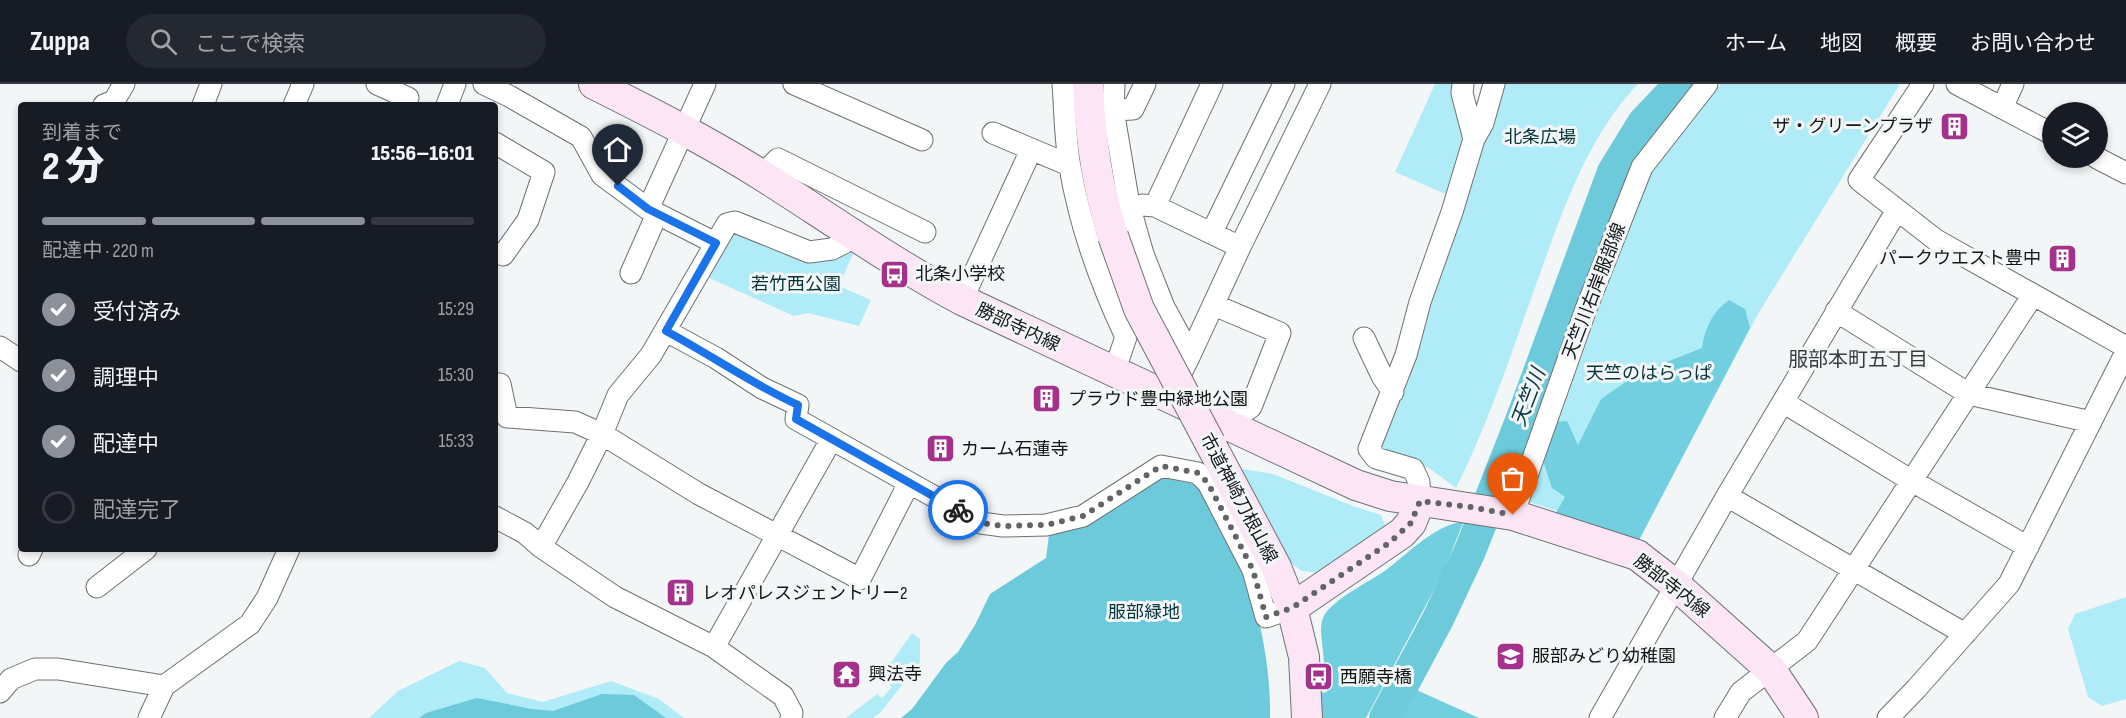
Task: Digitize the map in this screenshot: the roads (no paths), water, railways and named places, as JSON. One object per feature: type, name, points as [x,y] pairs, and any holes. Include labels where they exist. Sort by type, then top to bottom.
[{"type":"street","points":[[204,102],[211,84]]},
{"type":"street","points":[[295,102],[303,84]]},
{"type":"street","points":[[377,84],[408,98],[406,102]]},
{"type":"street","points":[[448,102],[455,84]]},
{"type":"street","points":[[484,84],[581,137],[602,175],[653,211],[716,243]]},
{"type":"street","name":"勝部寺内線","points":[[594,84],[685,129],[762,175],[920,278],[1168,397],[1218,434],[1390,496],[1508,514],[1637,555],[1677,586],[1772,670],[1803,718]]},
{"type":"street","points":[[631,273],[685,129],[705,84]]},
{"type":"street","points":[[1063,84],[1069,165],[1080,216],[1102,286],[1126,337],[1114,372]]},
{"type":"street","name":"市道神崎刀根山線","points":[[1088,84],[1095,160],[1113,236],[1139,309],[1218,434],[1276,567],[1292,608],[1304,657],[1307,718]]},
{"type":"street","points":[[1114,84],[1113,110],[1129,205],[1143,254],[1164,307],[1190,355]]},
{"type":"street","points":[[1113,110],[1133,109],[1145,84]]},
{"type":"street","points":[[1155,206],[1212,84]]},
{"type":"street","points":[[1212,232],[1284,84]]},
{"type":"street","points":[[1168,397],[1320,84]]},
{"type":"street","points":[[1463,84],[1462,93],[1474,139]]},
{"type":"street","points":[[666,331],[716,358],[762,388],[798,405],[796,419],[981,523],[1003,526],[1046,525],[1083,516],[1161,466],[1198,473],[1208,483],[1253,570],[1266,617],[1292,608],[1402,533],[1411,523],[1420,501],[1419,482],[1413,469],[1376,458],[1369,449],[1406,355],[1420,302],[1452,212],[1474,139],[1483,123],[1494,84]]},
{"type":"street","name":"天竺川右岸服部線","points":[[1508,514],[1642,167],[1707,84]]},
{"type":"street","points":[[1923,84],[1859,180],[1936,240],[2126,347]]},
{"type":"street","points":[[1957,84],[2042,129]]},
{"type":"street","points":[[2002,108],[2013,84]]},
{"type":"street","points":[[801,92],[910,141]]},
{"type":"street","points":[[993,133],[1069,165]]},
{"type":"street","points":[[498,145],[544,172],[528,220],[503,255]]},
{"type":"street","points":[[962,300],[1031,150]]},
{"type":"street","points":[[762,175],[778,159],[925,232]]},
{"type":"street","points":[[2108,164],[2126,173]]},
{"type":"street","points":[[1129,205],[1155,206],[1240,247]]},
{"type":"street","points":[[1600,718],[1727,496],[1897,210]]},
{"type":"street","points":[[541,546],[578,482],[618,396],[651,355],[727,224],[735,222],[809,252],[831,249],[844,243],[853,235]]},
{"type":"street","points":[[1725,718],[1741,692],[1807,641],[1853,567],[1970,394],[2033,295]]},
{"type":"street","points":[[1214,305],[1280,333],[1251,407],[1218,434]]},
{"type":"street","points":[[1836,311],[1970,394],[2091,422]]},
{"type":"street","points":[[1364,338],[1382,376],[1393,392]]},
{"type":"street","points":[[0,347],[18,359]]},
{"type":"street","points":[[1888,718],[2006,588],[2126,352]]},
{"type":"street","points":[[498,384],[500,384],[507,417],[575,422],[602,434],[699,494],[860,579],[909,483]]},
{"type":"street","points":[[1783,402],[1912,481],[2028,548]]},
{"type":"street","points":[[714,647],[831,440]]},
{"type":"street","points":[[1727,496],[1965,634]]},
{"type":"street","points":[[498,518],[525,532],[541,546],[615,597],[714,647],[783,696],[792,712],[791,718]]},
{"type":"street","points":[[97,587],[142,552]]},
{"type":"street","points":[[149,718],[164,686],[250,624],[267,598],[288,552]]},
{"type":"street","points":[[0,692],[10,679],[35,669],[58,669],[164,686]]},
{"type":"waterway","name":"天竺川","points":[[1385,718],[1438,619],[1470,551],[1524,413],[1613,172],[1643,123],[1680,84]]},
{"type":"place","name":"ザ・グリーンプラザ","points":[[1954,126]]},
{"type":"place","name":"パークウエスト豊中","points":[[2062,258]]},
{"type":"place","name":"北条小学校","points":[[894,274]]},
{"type":"place","name":"プラウド豊中緑地公園","points":[[1047,399]]},
{"type":"place","name":"カーム石蓮寺","points":[[940,449]]},
{"type":"place","name":"レオパレスジェントリー2","points":[[681,593]]},
{"type":"place","name":"服部みどり幼稚園","points":[[1511,656]]},
{"type":"place","name":"興法寺","points":[[847,674]]},
{"type":"place","name":"西願寺橋","points":[[1319,677]]},
{"type":"district","name":"服部本町五丁目","points":[[1858,359]]},
{"type":"park label","name":"北条広場","points":[[1540,137]]},
{"type":"park label","name":"若竹西公園","points":[[796,284]]},
{"type":"park label","name":"天竺のはらっぱ","points":[[1649,373]]},
{"type":"park label","name":"服部緑地","points":[[1144,612]]}]
